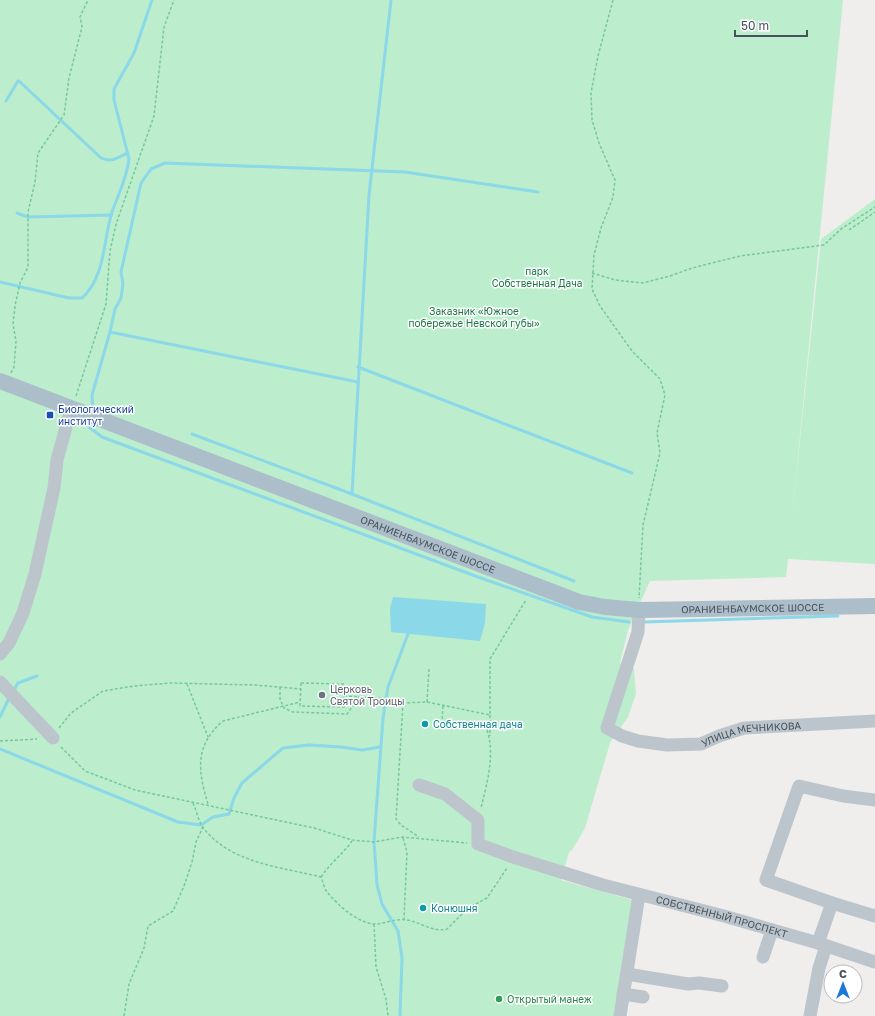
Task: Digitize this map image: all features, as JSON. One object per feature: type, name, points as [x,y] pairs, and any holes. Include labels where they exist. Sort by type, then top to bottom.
[{"type":"main road","name":"ОРАНИЕНБАУМСКОЕ ШОССЕ","points":[[3,383],[579,602],[606,607],[639,610],[875,606]]},
{"type":"street","points":[[0,654],[9,643],[23,613],[35,574],[54,488],[57,460],[70,409]]},
{"type":"street","name":"УЛИЦА МЕЧНИКОВА","points":[[639,610],[638,632],[607,728],[622,736],[638,741],[667,745],[701,744],[719,736],[744,728],[875,721]]},
{"type":"street","points":[[0,682],[53,738]]},
{"type":"street","points":[[419,785],[445,794],[478,820],[478,844]]},
{"type":"street","points":[[875,800],[843,796],[798,786],[766,880],[875,916]]},
{"type":"street","name":"СОБСТВЕННЫЙ ПРОСПЕКТ","points":[[478,844],[513,858],[639,895],[772,930],[875,962]]},
{"type":"street","points":[[620,1016],[639,895]]},
{"type":"street","points":[[810,1016],[822,945],[832,903]]},
{"type":"street","points":[[763,957],[772,930]]},
{"type":"street","points":[[627,974],[688,984],[700,983],[722,986]]},
{"type":"street","points":[[623,994],[643,997]]},
{"type":"path","points":[[3,383],[14,366],[16,341],[13,324],[15,306],[20,283],[28,268],[28,212],[35,182],[38,153],[64,115],[69,78],[82,27],[80,17],[88,0]]},
{"type":"path","points":[[70,409],[94,343],[106,304],[110,250],[116,224],[138,166],[154,116],[164,27],[174,0]]},
{"type":"path","points":[[613,0],[591,92],[592,120],[599,143],[615,180],[613,196],[601,228],[594,255],[592,288],[600,306],[632,351],[660,379],[665,395],[657,433],[660,453],[643,525],[639,576],[639,610]]},
{"type":"path","points":[[592,273],[615,280],[643,283],[670,276],[692,268],[740,256],[824,245],[841,229],[875,207]]},
{"type":"path","points":[[849,230],[875,212]]},
{"type":"path","points":[[478,820],[486,785],[491,750],[490,659],[526,600]]},
{"type":"path","points":[[427,702],[429,669]]},
{"type":"path","points":[[301,682],[344,684],[344,696],[344,707],[300,706],[301,682]]},
{"type":"path","points":[[53,738],[71,713],[103,692],[150,684],[280,686],[300,689]]},
{"type":"path","points":[[187,684],[208,737]]},
{"type":"path","points":[[280,686],[280,699],[283,706],[289,711],[293,712],[348,714],[359,697]]},
{"type":"path","points":[[344,696],[399,699],[403,703],[427,702],[490,715]]},
{"type":"path","points":[[208,804],[200,780],[200,760],[208,737],[223,721],[300,702]]},
{"type":"path","points":[[403,703],[396,819],[401,825],[420,838]]},
{"type":"path","points":[[443,706],[442,723],[473,724],[486,727],[490,737]]},
{"type":"path","points":[[0,741],[53,738],[85,770],[136,790],[208,804],[265,819],[334,833],[352,840],[374,842],[402,838],[420,838],[478,844]]},
{"type":"path","points":[[193,802],[203,827],[218,843],[236,854],[255,862],[321,877]]},
{"type":"path","points":[[124,1016],[129,984],[144,948],[148,926],[173,911],[184,886],[192,862],[196,842],[203,827]]},
{"type":"path","points":[[402,838],[407,852],[404,919]]},
{"type":"path","points":[[321,877],[352,840]]},
{"type":"path","points":[[321,877],[326,891],[350,913],[361,920],[374,924],[404,919],[432,929],[442,930],[447,929],[468,908],[487,898],[513,858]]},
{"type":"path","points":[[374,924],[376,967],[386,999],[388,1016]]},
{"type":"green space","name":"Заказник «Южное побережье Невской губы»","points":[[0,0],[843,0],[792,517],[821,239],[875,199],[875,564],[788,559],[786,577],[650,581],[628,630],[620,663],[634,669],[636,694],[628,717],[610,743],[585,828],[572,850],[569,852],[561,880],[636,901],[617,1016],[0,1016]]},
{"type":"water","points":[[393,597],[486,604],[485,623],[480,641],[391,632],[390,609]]},
{"type":"waterway","points":[[0,282],[69,298],[82,298],[96,279],[103,257],[112,212],[124,180],[129,159],[114,100],[114,89],[134,53],[152,0]]},
{"type":"waterway","points":[[352,494],[369,195],[391,0]]},
{"type":"waterway","points":[[6,101],[19,81],[101,158],[112,160],[128,153]]},
{"type":"waterway","points":[[110,332],[115,309],[121,298],[123,284],[121,272],[141,183],[151,169],[165,163],[405,172],[538,192]]},
{"type":"waterway","points":[[17,213],[28,217],[111,215]]},
{"type":"waterway","points":[[93,410],[92,395],[110,332],[358,382]]},
{"type":"waterway","points":[[358,367],[632,473]]},
{"type":"waterway","points":[[89,427],[102,437],[478,577],[592,617],[629,622]]},
{"type":"waterway","points":[[192,434],[352,494],[574,581]]},
{"type":"waterway","points":[[644,622],[838,616]]},
{"type":"waterway","points":[[400,1016],[402,958],[398,931],[382,904],[377,885],[374,842],[383,718],[388,687],[408,634]]},
{"type":"waterway","points":[[13,692],[18,683],[37,676]]},
{"type":"waterway","points":[[0,717],[9,698]]},
{"type":"waterway","points":[[0,749],[178,822],[201,825],[213,817],[229,814],[234,798],[242,783],[283,748],[309,745],[362,750],[380,747]]},
{"type":"place","name":"Биологический институт","points":[[50,415]]},
{"type":"place","name":"Церковь Святой Троицы","points":[[322,695]]},
{"type":"place","name":"Собственная дача","points":[[425,724]]},
{"type":"place","name":"Конюшня","points":[[423,908]]},
{"type":"place","name":"Открытый манеж","points":[[499,999]]},
{"type":"park label","name":"парк Собственная Дача","points":[[537,276]]}]
